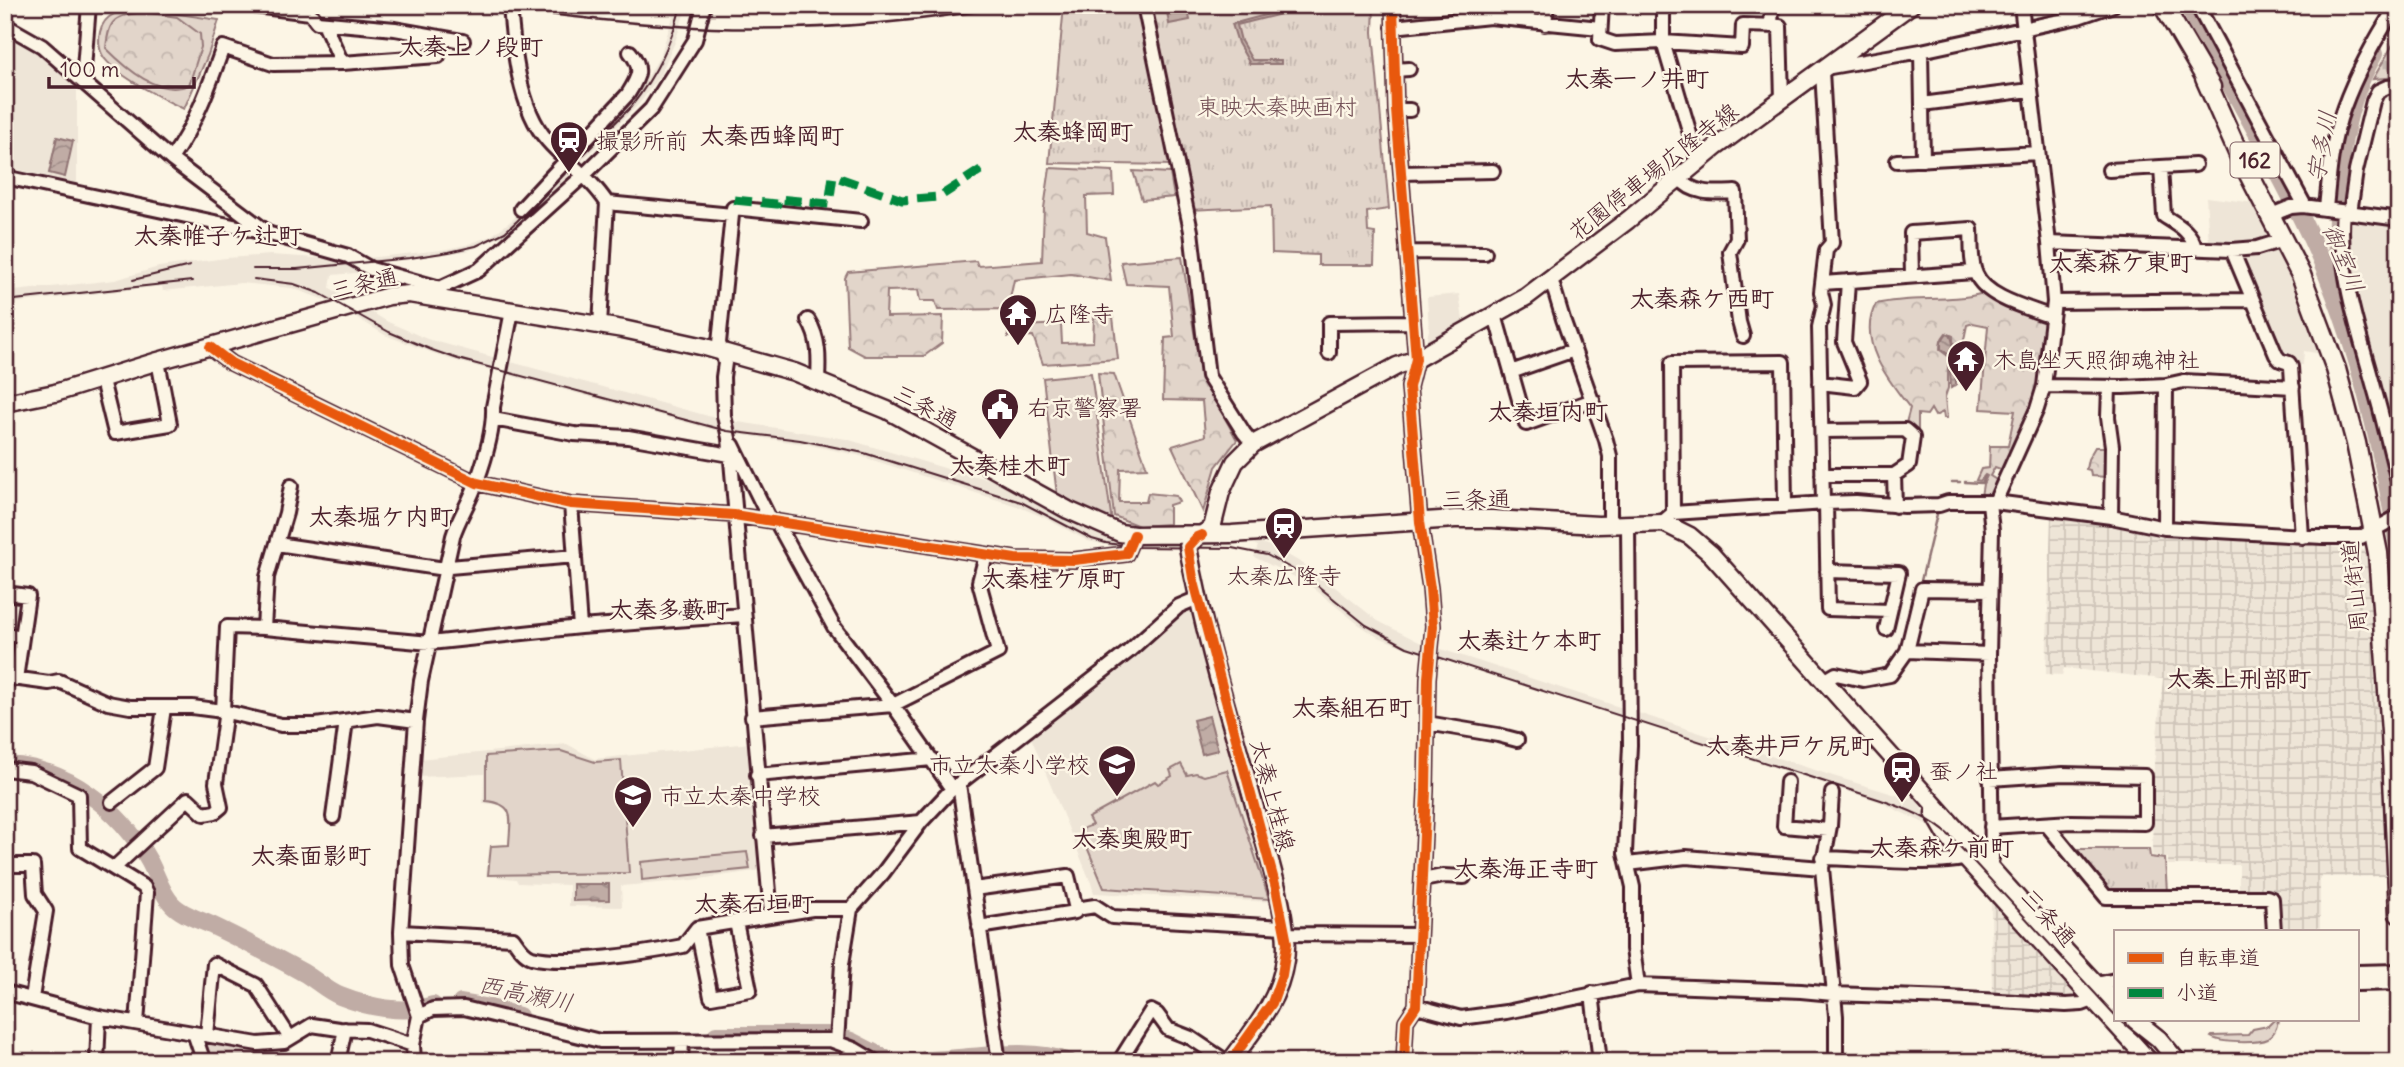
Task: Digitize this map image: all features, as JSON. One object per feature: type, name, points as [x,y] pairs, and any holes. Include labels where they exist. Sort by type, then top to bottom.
[{"type":"highway","points":[[2151,5],[2189,71],[2224,113]]},
{"type":"highway","name":"周山街道","points":[[2164,5],[2224,113],[2290,209],[2309,275],[2352,398],[2385,524],[2399,774]]},
{"type":"highway","points":[[2176,5],[2209,65],[2224,113]]},
{"type":"highway","name":"周山街道","points":[[2290,209],[2283,240],[2301,275],[2336,369],[2356,443],[2385,524],[2379,566],[2391,732],[2399,914]]},
{"type":"main road","name":"花園停車場広隆寺線","points":[[1202,535],[1212,528],[1221,492],[1235,462],[1254,444],[1397,366],[1416,359],[1526,297],[1629,220],[1698,161],[1911,5]]},
{"type":"main road","name":"三条通","points":[[5,403],[102,380],[158,361],[389,296],[429,292],[512,311],[600,325],[705,347],[818,381],[887,410],[1068,510],[1106,528],[1134,535],[1202,535],[1492,519],[1610,526],[1669,518],[1701,544],[1924,794],[1948,837],[1989,866],[2105,995]]},
{"type":"main road","name":"太秦上桂線","points":[[1202,535],[1188,547],[1198,598],[1269,859],[1284,930],[1286,958],[1278,991],[1264,1017],[1229,1062]]},
{"type":"main road","name":"三条通","points":[[1972,855],[1988,883],[2105,995]]},
{"type":"main road","name":"三条通","points":[[2122,1021],[2150,1062]]},
{"type":"main road","points":[[2136,1021],[2159,1039],[2178,1062]]},
{"type":"street","points":[[83,81],[89,5]]},
{"type":"street","points":[[246,5],[310,13],[317,22],[395,29],[463,41]]},
{"type":"street","points":[[510,5],[522,92],[530,115],[544,137],[584,175],[607,203],[600,325]]},
{"type":"street","points":[[5,177],[270,234],[348,256],[371,269],[429,292],[479,270],[584,175],[651,109],[695,40],[705,5]]},
{"type":"street","points":[[1144,5],[1191,232],[1208,376],[1244,433],[1254,444]]},
{"type":"street","points":[[1392,5],[1396,110],[1416,359],[1409,387],[1420,522],[1433,626],[1428,678],[1423,880],[1416,1006],[1406,1021],[1404,1062]]},
{"type":"street","points":[[1545,24],[1547,5]]},
{"type":"street","points":[[1602,5],[1600,39],[1615,44],[1663,42],[1742,47],[1744,25],[1780,26],[1782,99]]},
{"type":"street","points":[[1663,5],[1663,42],[1698,161]]},
{"type":"street","points":[[1771,26],[1772,5]]},
{"type":"street","points":[[1988,883],[1992,858],[1989,654],[1992,503],[2037,409],[2044,386],[2054,302],[2021,5]]},
{"type":"street","points":[[1890,611],[1828,610],[1819,327],[1824,305],[1821,292],[1826,250],[1832,243],[1823,70],[2078,17],[2113,5]]},
{"type":"street","points":[[2197,5],[2290,209],[2338,211],[2399,219]]},
{"type":"street","points":[[2397,5],[2369,49],[2343,108],[2331,155],[2352,312],[2399,485]]},
{"type":"street","points":[[1393,27],[1490,18],[1600,28]]},
{"type":"street","points":[[324,23],[342,63]]},
{"type":"street","points":[[5,25],[42,46],[171,159],[270,234]]},
{"type":"street","points":[[171,159],[188,135],[223,47],[273,64],[342,63],[438,56],[442,37]]},
{"type":"street","points":[[1922,51],[1923,160]]},
{"type":"street","points":[[521,209],[628,94],[639,76],[637,60],[630,52]]},
{"type":"street","points":[[1394,70],[1409,69]]},
{"type":"street","points":[[2338,211],[2356,171],[2373,101],[2378,91],[2399,86]]},
{"type":"street","points":[[1922,104],[2030,90]]},
{"type":"street","points":[[1396,110],[1410,110]]},
{"type":"street","points":[[1897,161],[2038,153]]},
{"type":"street","points":[[2109,170],[2195,165]]},
{"type":"street","points":[[2161,167],[2164,216],[2184,228],[2193,239],[2195,248]]},
{"type":"street","points":[[1401,173],[1493,171]]},
{"type":"street","points":[[1679,178],[1686,187],[1696,190],[1735,192],[1737,239],[1730,252],[1742,335]]},
{"type":"street","points":[[607,203],[732,215]]},
{"type":"street","points":[[771,915],[729,438],[724,416],[725,363],[720,353],[719,335],[732,215],[733,208],[861,221]]},
{"type":"street","points":[[1912,276],[1911,233],[1971,229],[1974,272],[1982,285],[1991,293],[2052,317]]},
{"type":"street","points":[[2049,243],[2232,250],[2258,248],[2283,240]]},
{"type":"street","points":[[2232,250],[2276,355],[2291,367],[2302,537]]},
{"type":"street","points":[[1407,251],[1485,253]]},
{"type":"street","points":[[1823,283],[1974,272]]},
{"type":"street","points":[[1551,279],[1610,456],[1610,526]]},
{"type":"street","points":[[1820,383],[1855,387],[1860,381],[1844,342],[1848,281]]},
{"type":"street","points":[[2054,302],[2253,300]]},
{"type":"street","points":[[414,1062],[417,1011],[402,964],[401,932],[421,681],[458,522],[477,483],[493,419],[512,311]]},
{"type":"street","points":[[1494,315],[1526,424],[1593,400]]},
{"type":"street","points":[[808,320],[819,348],[818,381]]},
{"type":"street","points":[[1329,353],[1329,323],[1413,322]]},
{"type":"street","points":[[210,347],[231,363],[477,483],[571,504],[734,515],[1015,559],[1074,560],[1126,554],[1134,535]]},
{"type":"street","points":[[1511,372],[1574,350]]},
{"type":"street","points":[[102,380],[115,433],[170,424],[158,361]]},
{"type":"street","points":[[1785,506],[1783,362],[1672,363],[1669,518],[1825,503],[1856,502],[1895,506],[1939,505],[1948,502],[1992,503],[2111,517],[2165,528],[2302,537],[2361,537],[2385,524]]},
{"type":"street","points":[[2044,386],[2166,385],[2184,380],[2293,387]]},
{"type":"street","points":[[2165,528],[2166,385]]},
{"type":"street","points":[[2109,387],[2111,517]]},
{"type":"street","points":[[493,419],[574,434],[628,437],[730,455]]},
{"type":"street","points":[[1822,431],[1905,430],[1913,437],[1909,465],[1894,475],[1822,475]]},
{"type":"street","points":[[729,438],[834,627],[955,786],[1001,1062],[1050,1062]]},
{"type":"street","points":[[1894,475],[1895,506]]},
{"type":"street","points":[[264,628],[267,577],[291,486]]},
{"type":"street","points":[[571,504],[580,627]]},
{"type":"street","points":[[1628,525],[1630,745],[1625,853],[1633,887],[1633,949],[1638,985]]},
{"type":"street","points":[[277,544],[447,568],[575,556]]},
{"type":"street","points":[[752,717],[893,705],[998,652],[979,582],[986,555]]},
{"type":"street","points":[[1827,571],[1899,573],[1886,629]]},
{"type":"street","points":[[1824,681],[1836,674],[1863,680],[1889,675],[1908,651],[1922,589],[1990,590]]},
{"type":"street","points":[[5,593],[28,596],[22,637],[11,678],[49,683],[59,681],[108,704],[223,711],[281,725],[316,725],[378,716],[416,721]]},
{"type":"street","points":[[838,1038],[842,964],[851,909],[922,822],[955,786],[1128,652],[1179,606],[1198,598]]},
{"type":"street","points":[[114,868],[188,799],[204,814],[215,812],[221,807],[216,783],[225,717],[223,711],[228,627],[430,643],[580,627],[743,615]]},
{"type":"street","points":[[5,634],[22,637]]},
{"type":"street","points":[[1908,651],[1989,654]]},
{"type":"street","points":[[112,802],[155,768],[164,708]]},
{"type":"street","points":[[333,817],[346,721]]},
{"type":"street","points":[[1427,723],[1517,740]]},
{"type":"street","points":[[757,775],[932,759]]},
{"type":"street","points":[[5,769],[32,772],[79,794],[80,848],[144,887],[147,893],[137,1023]]},
{"type":"street","points":[[1990,779],[2063,774],[2145,776],[2145,823],[1991,827]]},
{"type":"street","points":[[1787,782],[1784,826],[1828,830]]},
{"type":"street","points":[[1832,793],[1822,863],[1836,1016],[1836,1062]]},
{"type":"street","points":[[763,836],[922,822]]},
{"type":"street","points":[[2046,824],[2106,897],[2267,897],[2272,899],[2274,904],[2274,930]]},
{"type":"street","points":[[1628,864],[1686,857],[1822,863],[1941,861],[1972,855]]},
{"type":"street","points":[[5,865],[33,864],[35,894],[46,911],[33,998]]},
{"type":"street","points":[[974,889],[1068,876],[1076,909]]},
{"type":"street","points":[[1423,880],[1443,876],[1464,877]]},
{"type":"street","points":[[979,927],[1075,912],[1076,909],[1095,906],[1112,917],[1284,930],[1419,935]]},
{"type":"street","points":[[401,932],[513,938],[525,953],[533,957],[565,960],[635,954],[683,946],[697,928],[812,909],[851,909]]},
{"type":"street","points":[[697,928],[711,997],[750,990],[736,922]]},
{"type":"street","points":[[204,1062],[201,1059],[201,1034],[214,964],[256,985],[290,1038]]},
{"type":"street","points":[[2358,972],[2399,971]]},
{"type":"street","points":[[2358,984],[2399,983]]},
{"type":"street","points":[[1416,1006],[1461,1018],[1506,1012],[1638,985],[1801,990],[1833,994],[2066,1005],[2082,1004],[2105,995]]},
{"type":"street","points":[[5,992],[99,1017],[258,1044],[284,1042],[312,1025],[367,1030],[413,1045]]},
{"type":"street","points":[[1592,993],[1600,1062]]},
{"type":"street","points":[[417,1011],[464,1007],[600,1041],[838,1038],[876,1062]]},
{"type":"street","points":[[1118,1062],[1152,1011],[1168,1029],[1191,1038],[1229,1062]]},
{"type":"street","points":[[97,1059],[99,1017]]},
{"type":"street","points":[[338,1062],[345,1029]]},
{"type":"street","points":[[681,1062],[682,1041]]},
{"type":"shaded area","points":[[677,5],[687,5],[675,42],[660,75],[639,104],[572,171],[548,201],[515,230],[467,251],[357,264],[367,272],[332,275],[330,288],[388,322],[427,339],[719,419],[846,439],[1001,482],[1122,538],[1121,548],[1088,541],[1017,506],[857,455],[805,444],[722,432],[449,359],[385,335],[333,303],[292,288],[241,283],[163,291],[162,286],[5,304],[5,292],[115,280],[159,267],[271,255],[349,260],[442,250],[491,236],[511,221],[608,127],[639,91],[660,56]]},
{"type":"shaded area","points":[[5,30],[33,46],[77,82],[77,183],[5,167]]},
{"type":"shaded area","points":[[2206,197],[2256,203],[2271,237],[2269,241],[2252,244],[2209,244]]},
{"type":"shaded area","points":[[2344,220],[2399,228],[2399,445],[2374,375],[2355,309]]},
{"type":"shaded area","points":[[2274,248],[2281,251],[2322,354],[2304,351],[2303,365],[2295,365],[2283,358],[2238,255]]},
{"type":"shaded area","points":[[1459,294],[1464,326],[1425,346],[1429,330],[1427,297]]},
{"type":"shaded area","points":[[2051,515],[2164,531],[2332,544],[2332,547],[2371,551],[2391,876],[2320,877],[2320,930],[2280,930],[2280,891],[2239,890],[2239,865],[2168,865],[2168,858],[2152,855],[2154,764],[2163,679],[2064,668],[2062,675],[2046,674]]},
{"type":"shaded area","points":[[1249,539],[1285,551],[1378,621],[1419,642],[1833,776],[1917,800],[1930,826],[1878,801],[1376,636],[1307,583],[1254,557],[1258,546],[1248,542]]},
{"type":"shaded area","points":[[1194,603],[1273,902],[1094,893],[1030,735]]},
{"type":"shaded area","name":"市立太秦中学校","points":[[750,743],[762,870],[621,886],[622,907],[569,906],[569,885],[518,883],[516,879],[486,876],[490,845],[508,845],[509,814],[502,805],[483,803],[484,774],[418,777],[419,759],[567,744],[594,759]]},
{"type":"shaded area","points":[[1991,893],[2079,995],[2069,997],[2065,1001],[1992,998]]},
{"type":"green space","name":"東映太秦映画村","points":[[1140,5],[1173,165],[1049,163],[1064,6]]},
{"type":"green space","name":"東映太秦映画村","points":[[1148,5],[1374,5],[1373,32],[1389,209],[1367,212],[1368,232],[1375,233],[1374,265],[1318,265],[1318,255],[1272,253],[1271,206],[1190,210]]},
{"type":"green space","points":[[139,8],[219,20],[208,55],[184,109],[130,80],[111,66],[101,53],[99,35],[105,21],[120,11]]},
{"type":"green space","points":[[144,12],[177,17],[200,34],[201,47],[189,85],[177,88],[155,84],[133,72],[106,48],[109,30],[115,20]]},
{"type":"green space","points":[[2395,41],[2399,42],[2399,77],[2373,79]]},
{"type":"green space","points":[[1050,168],[1113,171],[1114,195],[1086,196],[1087,232],[1105,237],[1111,281],[1071,274],[1014,280],[1008,308],[1022,308],[1024,326],[1061,324],[1062,343],[1093,342],[1094,317],[1113,317],[1118,359],[1043,364],[1033,336],[1008,337],[1007,309],[938,310],[935,301],[920,301],[918,290],[887,291],[886,317],[943,316],[942,343],[924,356],[865,356],[848,347],[845,278],[848,272],[976,261],[978,266],[1042,261],[1044,208]]},
{"type":"green space","points":[[1133,171],[1170,173],[1174,197],[1142,200]]},
{"type":"green space","points":[[1182,257],[1201,375],[1237,440],[1216,467],[1203,512],[1172,446],[1205,436],[1202,401],[1163,400],[1165,338],[1174,337],[1169,286],[1126,284],[1121,262]]},
{"type":"green space","name":"木島坐天照御魂神社","points":[[1984,293],[2047,322],[2036,391],[2003,470],[1995,467],[1990,476],[1998,481],[1991,496],[1981,496],[1987,476],[1980,481],[1976,480],[1981,469],[1989,468],[1990,446],[2008,446],[2015,411],[1981,409],[1988,326],[1973,323],[1967,325],[1960,359],[1955,364],[1953,336],[1946,333],[1943,337],[1940,350],[1948,356],[1948,388],[1945,397],[1947,418],[1944,418],[1943,412],[1935,416],[1931,409],[1927,415],[1918,414],[1918,433],[1906,423],[1910,408],[1877,359],[1870,332],[1876,304],[1957,298]]},
{"type":"green space","points":[[1091,373],[1112,522],[1057,495],[1043,378]]},
{"type":"green space","points":[[1098,373],[1114,374],[1147,468],[1120,469],[1119,502],[1146,502],[1148,493],[1176,496],[1179,502],[1169,505],[1169,524],[1139,526],[1114,516]]},
{"type":"green space","points":[[2095,447],[2107,447],[2107,477],[2091,476],[2090,470],[2086,469]]},
{"type":"green space","points":[[561,751],[595,762],[621,760],[629,873],[488,875],[491,846],[509,845],[510,815],[503,806],[486,801],[486,756]]},
{"type":"green space","points":[[1181,764],[1187,775],[1196,773],[1204,776],[1227,770],[1269,899],[1104,888],[1082,835],[1084,828],[1092,825],[1088,818],[1155,781],[1158,784],[1172,776],[1170,770]]},
{"type":"green space","points":[[2072,849],[2149,849],[2150,857],[2165,859],[2167,892],[2109,892]]},
{"type":"green space","points":[[747,852],[750,869],[642,880],[641,862]]},
{"type":"green space","points":[[2273,1021],[2278,1021],[2275,1031],[2262,1041],[2230,1042],[2211,1037],[2248,1035],[2253,1029],[2268,1026]]},
{"type":"green space","points":[[197,1035],[256,1046],[255,1062],[206,1062]]},
{"type":"water","points":[[1166,5],[1187,5],[1190,20],[1169,24]]},
{"type":"water","points":[[1284,10],[1285,13],[1237,25],[1241,41],[1252,60],[1281,60],[1281,64],[1250,64],[1238,43],[1232,24]]},
{"type":"water","points":[[57,137],[73,141],[65,177],[49,173]]},
{"type":"water","points":[[1946,334],[1952,339],[1955,358],[1956,385],[1951,388],[1949,355],[1941,349],[1941,342]]},
{"type":"water","points":[[1209,716],[1218,750],[1202,754],[1193,720]]},
{"type":"water","points":[[573,884],[609,884],[609,900],[573,901]]},
{"type":"waterway","name":"御室川","points":[[2188,5],[2283,181],[2328,277],[2366,393],[2385,471],[2399,551]]},
{"type":"waterway","name":"宇多川","points":[[2336,289],[2338,198],[2344,140],[2360,82],[2374,54]]},
{"type":"waterway","points":[[1965,482],[1982,483],[1985,476]]},
{"type":"waterway","points":[[1952,482],[1960,482]]},
{"type":"waterway","points":[[1920,585],[1938,510]]},
{"type":"waterway","name":"西高瀬川","points":[[5,765],[49,773],[70,782],[107,808],[137,842],[168,900],[184,913],[269,954],[340,996],[386,1008],[410,1009],[433,1005]]},
{"type":"waterway","name":"西高瀬川","points":[[461,1003],[519,1016]]},
{"type":"waterway","name":"西高瀬川","points":[[716,1035],[833,1035],[888,1060],[909,1060]]},
{"type":"waterway","name":"西高瀬川","points":[[925,1060],[1016,1054],[1052,1057],[1069,1062]]},
{"type":"tram line","points":[[253,269],[297,269],[410,258],[476,246],[505,232],[631,107],[662,59],[681,5]]},
{"type":"tram line","points":[[133,280],[190,266]]},
{"type":"tram line","points":[[254,279],[294,284],[319,293],[389,332],[458,359],[727,431],[800,440],[864,453],[1021,502],[1092,539],[1106,543],[1135,547],[1232,548],[1267,555],[1308,578],[1366,625],[1407,647],[1881,800],[1927,819],[1951,837],[2114,1014]]},
{"type":"tram line","points":[[5,301],[192,281]]},
{"type":"tram line","points":[[2121,1021],[2162,1062]]},
{"type":"railway","points":[[468,5],[590,19],[750,29],[864,24],[940,17],[1015,5]]},
{"type":"marked path","points":[[734,200],[777,204],[778,199],[829,204],[833,176],[902,200],[939,197],[985,167]]},
{"type":"cycle path","points":[[1393,5],[1396,110],[1416,359],[1409,387],[1420,522],[1433,626],[1428,678],[1426,791],[1416,1006],[1406,1021],[1404,1062]]},
{"type":"cycle path","points":[[210,347],[231,363],[477,483],[571,504],[734,515],[1015,559],[1074,560],[1126,554],[1134,535]]},
{"type":"cycle path","points":[[1202,535],[1188,547],[1193,578],[1276,888],[1287,943],[1282,975],[1272,1003],[1230,1062]]},
{"type":"place","name":"撮影所前","points":[[569,174]]},
{"type":"place","name":"広隆寺","points":[[1018,347]]},
{"type":"place","name":"木島坐天照御魂神社","points":[[1966,393]]},
{"type":"place","name":"右京警察署","points":[[1000,441]]},
{"type":"place","name":"太秦広隆寺","points":[[1284,560]]},
{"type":"place","name":"市立太秦小学校","points":[[1117,798]]},
{"type":"place","name":"蚕ノ社","points":[[1902,804]]},
{"type":"place","name":"市立太秦中学校","points":[[633,829]]},
{"type":"district","name":"太秦上ノ段町","points":[[471,46]]},
{"type":"district","name":"太秦一ノ井町","points":[[1637,78]]},
{"type":"district","name":"太秦蜂岡町","points":[[1073,131]]},
{"type":"district","name":"太秦西蜂岡町","points":[[772,135]]},
{"type":"district","name":"太秦帷子ケ辻町","points":[[218,235]]},
{"type":"district","name":"太秦森ケ東町","points":[[2121,262]]},
{"type":"district","name":"太秦森ケ西町","points":[[1702,298]]},
{"type":"district","name":"太秦垣内町","points":[[1548,411]]},
{"type":"district","name":"太秦桂木町","points":[[1010,465]]},
{"type":"district","name":"太秦堀ケ内町","points":[[381,516]]},
{"type":"district","name":"太秦桂ケ原町","points":[[1053,578]]},
{"type":"district","name":"太秦多藪町","points":[[669,609]]},
{"type":"district","name":"太秦辻ケ本町","points":[[1529,640]]},
{"type":"district","name":"太秦上刑部町","points":[[2239,678]]},
{"type":"district","name":"太秦組石町","points":[[1352,707]]},
{"type":"district","name":"太秦井戸ケ尻町","points":[[1790,745]]},
{"type":"district","name":"太秦奥殿町","points":[[1132,838]]},
{"type":"district","name":"太秦森ケ前町","points":[[1942,847]]},
{"type":"district","name":"太秦面影町","points":[[311,855]]},
{"type":"district","name":"太秦海正寺町","points":[[1526,868]]},
{"type":"district","name":"太秦石垣町","points":[[754,903]]}]
